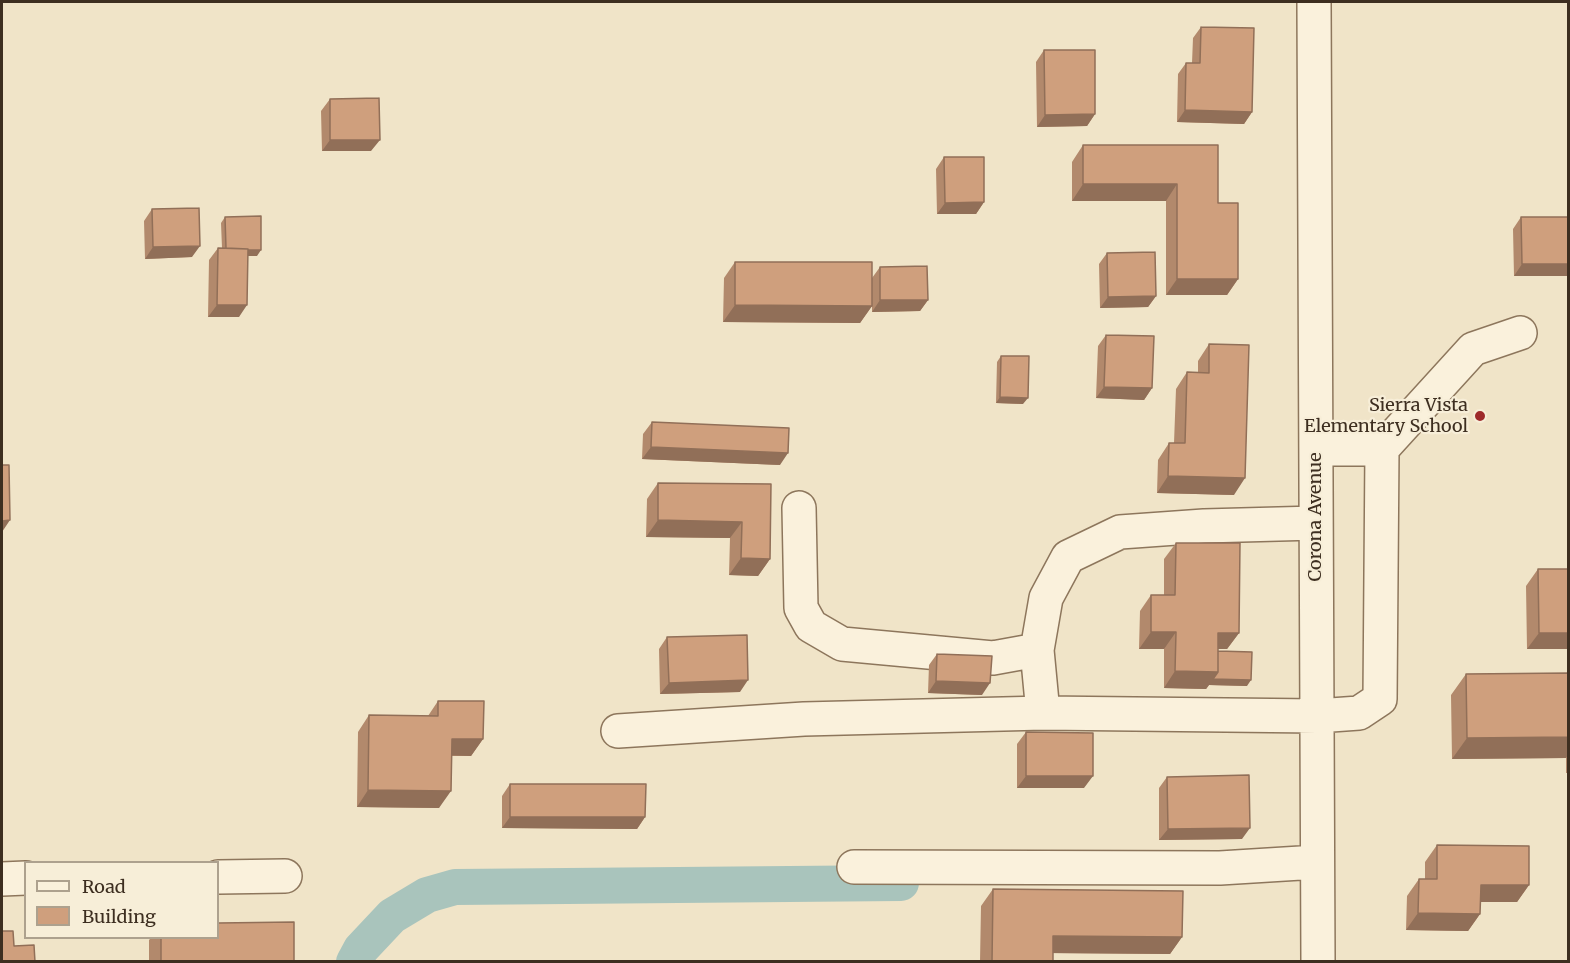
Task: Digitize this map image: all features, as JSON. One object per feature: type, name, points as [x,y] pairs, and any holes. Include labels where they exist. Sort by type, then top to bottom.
[{"type":"street","name":"Corona Avenue","points":[[1314,2],[1318,962]]},
{"type":"street","points":[[618,731],[804,718],[1043,713],[1317,716],[1359,713],[1380,699],[1382,449],[1473,349],[1520,333]]},
{"type":"street","points":[[1316,449],[1382,449]]},
{"type":"street","points":[[799,508],[801,608],[811,626],[842,644],[993,658],[1037,650]]},
{"type":"street","points":[[1043,713],[1037,650],[1046,598],[1068,557],[1120,532],[1204,526],[1316,523]]},
{"type":"street","points":[[854,867],[1220,868],[1317,862]]},
{"type":"street","points":[[219,877],[285,876]]},
{"type":"street","points":[[2,879],[24,878]]},
{"type":"building","points":[[1201,27],[1254,28],[1252,112],[1185,110],[1186,63],[1200,63]]},
{"type":"building","points":[[1044,50],[1095,50],[1095,114],[1045,115]]},
{"type":"building","points":[[379,98],[380,140],[330,140],[330,99]]},
{"type":"building","points":[[1083,145],[1218,145],[1218,203],[1238,203],[1238,279],[1177,279],[1177,184],[1083,184]]},
{"type":"building","points":[[944,157],[984,157],[984,202],[945,203]]},
{"type":"building","points":[[199,208],[200,246],[153,247],[152,209]]},
{"type":"building","points":[[261,216],[261,250],[226,248],[225,217]]},
{"type":"building","points":[[1521,217],[1569,217],[1569,264],[1522,264]]},
{"type":"building","points":[[218,248],[248,249],[247,305],[217,305]]},
{"type":"building","points":[[1155,252],[1156,296],[1108,297],[1107,253]]},
{"type":"building","points":[[735,262],[872,262],[872,306],[735,305]]},
{"type":"building","points":[[927,266],[928,300],[880,300],[880,267]]},
{"type":"building","points":[[1106,335],[1154,336],[1152,388],[1104,387]]},
{"type":"building","points":[[1209,344],[1249,345],[1245,478],[1168,476],[1169,443],[1185,443],[1187,372],[1209,373]]},
{"type":"building","points":[[1001,356],[1029,356],[1028,398],[1000,397]]},
{"type":"building","points":[[652,422],[789,428],[788,453],[651,447]]},
{"type":"building","points":[[2,465],[9,465],[10,520],[2,521]]},
{"type":"building","points":[[658,483],[771,484],[770,559],[741,558],[742,522],[658,520]]},
{"type":"building","points":[[1176,543],[1240,543],[1239,633],[1218,633],[1218,672],[1175,671],[1176,632],[1151,632],[1151,595],[1175,595]]},
{"type":"building","points":[[1538,569],[1569,569],[1569,633],[1539,633]]},
{"type":"building","points":[[747,635],[748,680],[669,683],[667,637]]},
{"type":"building","points":[[1218,651],[1252,652],[1251,680],[1213,679],[1218,672]]},
{"type":"building","points":[[937,654],[992,656],[990,683],[936,681]]},
{"type":"building","points":[[1569,673],[1569,737],[1467,738],[1466,674]]},
{"type":"building","points":[[438,701],[484,701],[483,739],[452,739],[451,791],[368,790],[369,715],[438,716]]},
{"type":"building","points":[[1026,732],[1093,733],[1093,776],[1026,776]]},
{"type":"building","points":[[1249,775],[1250,828],[1168,829],[1167,777]]},
{"type":"building","points":[[510,784],[646,784],[645,817],[510,817]]},
{"type":"building","points":[[1437,845],[1529,846],[1529,885],[1481,885],[1480,914],[1418,913],[1419,879],[1437,879]]},
{"type":"building","points":[[993,889],[1183,891],[1182,937],[1053,936],[1053,962],[992,962]]},
{"type":"building","points":[[294,922],[294,962],[161,962],[161,939],[219,939],[219,923]]},
{"type":"building","points":[[2,931],[13,931],[14,946],[34,945],[35,962],[2,962]]},
{"type":"waterway","points":[[354,962],[361,949],[392,916],[427,895],[455,887],[901,883]]},
{"type":"place","name":"Sierra Vista Elementary School","points":[[1480,416]]}]
